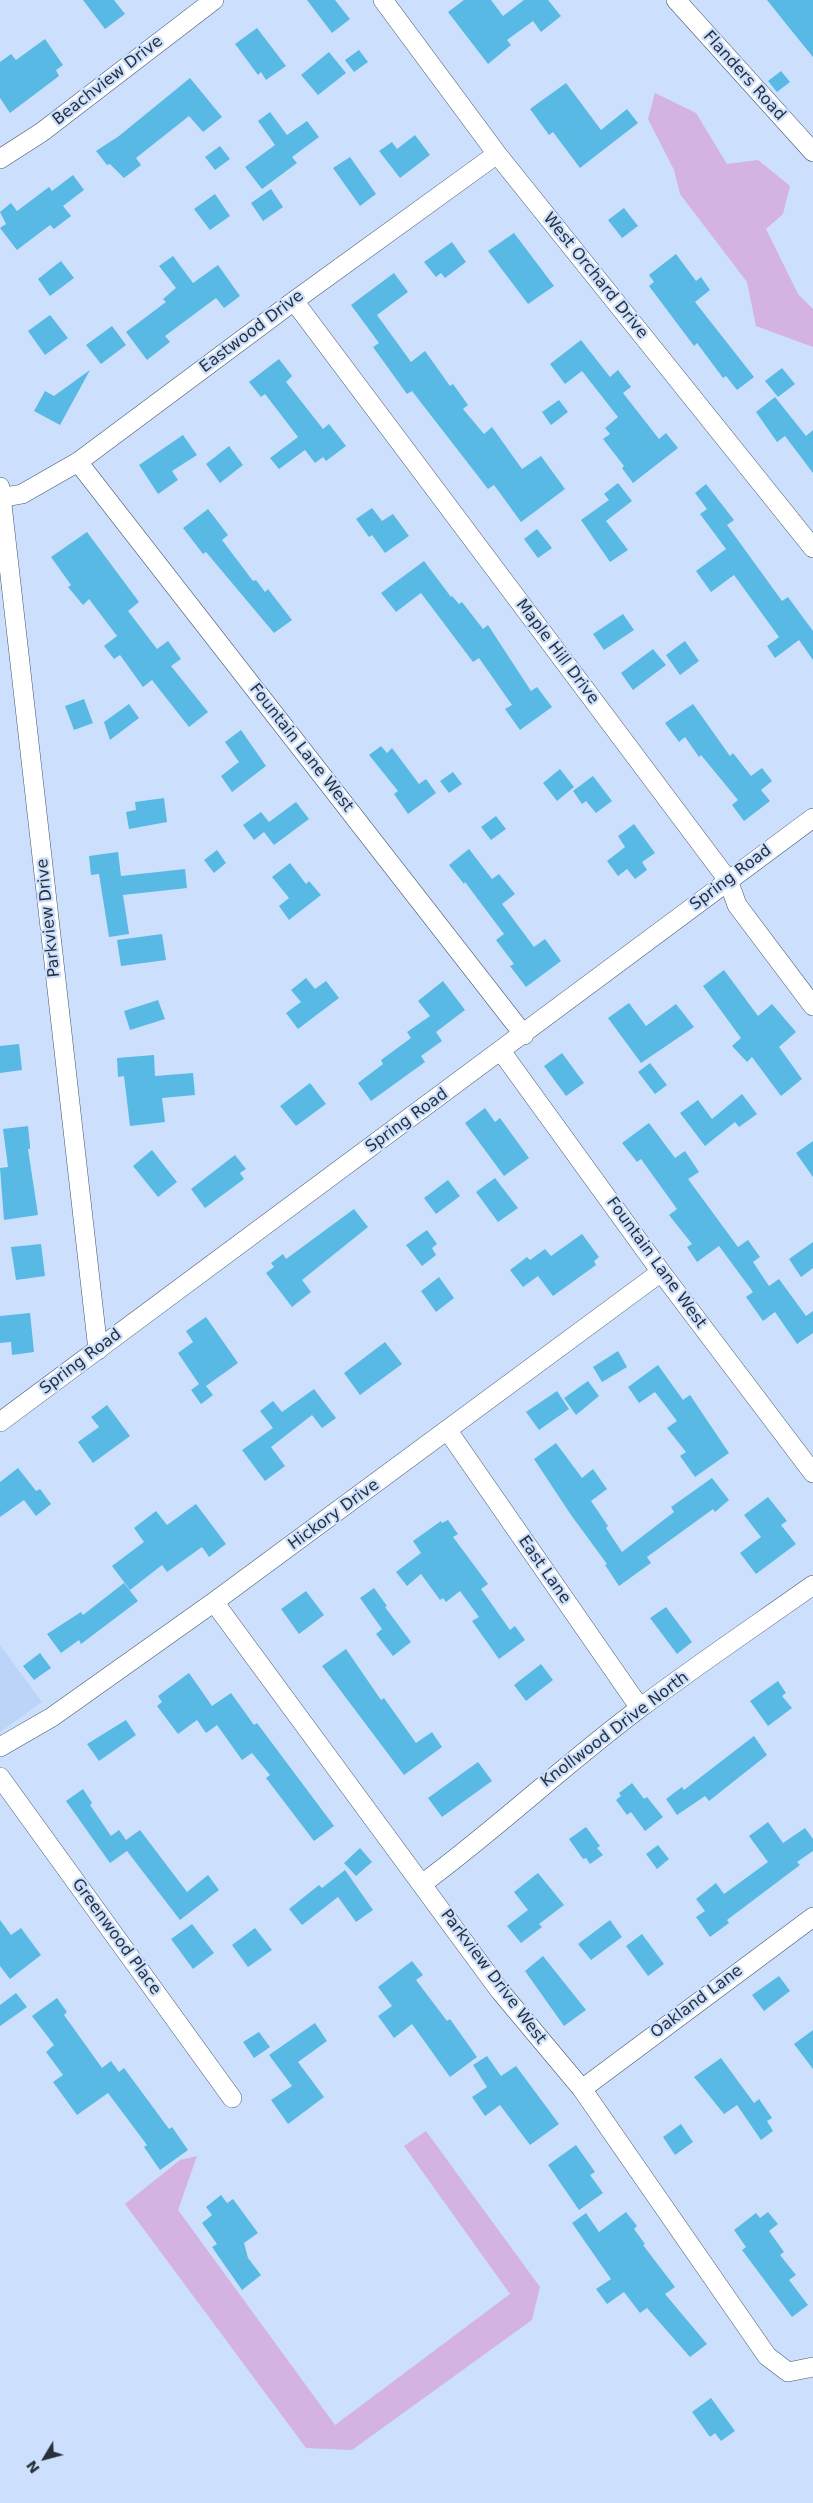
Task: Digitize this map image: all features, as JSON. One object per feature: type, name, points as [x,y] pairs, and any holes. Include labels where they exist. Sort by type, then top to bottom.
[{"type":"street","name":"Beachview Drive","points":[[0,159],[42,132],[214,0]]},
{"type":"street","name":"West Orchard Drive","points":[[383,0],[497,154],[813,548]]},
{"type":"street","name":"Flanders Road","points":[[676,0],[813,152]]},
{"type":"street","name":"Eastwood Drive","points":[[0,495],[22,494],[78,462],[294,301],[497,154]]},
{"type":"street","name":"Maple Hill Drive","points":[[294,301],[728,880],[737,905],[813,1006]]},
{"type":"street","name":"Fountain Lane West","points":[[78,462],[524,1035]]},
{"type":"street","name":"Parkview Drive","points":[[0,495],[98,1350]]},
{"type":"street","name":"Spring Road","points":[[0,1422],[524,1035],[813,818]]},
{"type":"street","name":"Fountain Lane West","points":[[501,1052],[661,1272],[813,1473]]},
{"type":"street","name":"Hickory Drive","points":[[0,1747],[52,1717],[214,1602],[448,1432],[661,1272]]},
{"type":"street","name":"East Lane","points":[[448,1432],[640,1708]]},
{"type":"street","name":"Knollwood Drive North","points":[[422,1884],[478,1843],[541,1786],[640,1708],[813,1585]]},
{"type":"street","name":"Parkview Drive West","points":[[214,1602],[500,1991],[582,2089],[767,2356],[788,2372],[813,2367]]},
{"type":"street","name":"Greenwood Place","points":[[0,1777],[232,2098]]},
{"type":"street","name":"Oakland Lane","points":[[582,2089],[810,1926]]},
{"type":"shaded area","points":[[655,93],[696,113],[727,164],[758,160],[790,186],[783,214],[766,229],[798,294],[813,309],[813,347],[756,326],[747,282],[680,194],[674,170],[648,119]]},
{"type":"shaded area","points":[[0,1645],[42,1702],[0,1732]]},
{"type":"shaded area","points":[[426,2131],[540,2287],[532,2320],[352,2450],[306,2448],[125,2204],[180,2160],[197,2156],[178,2210],[335,2425],[510,2294],[404,2146]]},
{"type":"building","points":[[83,0],[114,0],[125,14],[105,29]]},
{"type":"building","points":[[307,0],[335,0],[350,19],[332,33]]},
{"type":"building","points":[[464,0],[491,0],[503,16],[524,0],[548,0],[561,16],[541,32],[533,21],[507,40],[511,45],[488,64],[448,12]]},
{"type":"building","points":[[767,0],[813,0],[813,57],[791,30]]},
{"type":"building","points":[[257,28],[286,66],[266,80],[261,72],[258,75],[235,44]]},
{"type":"building","points":[[45,39],[63,65],[56,70],[59,76],[10,113],[0,98],[0,62],[11,54],[16,60]]},
{"type":"building","points":[[359,50],[368,62],[354,72],[345,60]]},
{"type":"building","points":[[329,52],[346,73],[318,95],[301,75]]},
{"type":"building","points":[[781,71],[790,82],[777,92],[768,81]]},
{"type":"building","points":[[190,78],[222,117],[203,132],[189,116],[136,158],[141,165],[124,178],[110,164],[107,165],[96,151],[119,136]]},
{"type":"building","points":[[566,83],[601,130],[627,109],[638,123],[580,168],[553,132],[549,135],[530,109]]},
{"type":"building","points":[[270,112],[287,135],[307,121],[319,137],[292,157],[297,163],[262,189],[245,167],[275,145],[258,121]]},
{"type":"building","points":[[415,135],[430,155],[400,178],[379,151],[392,142],[397,149]]},
{"type":"building","points":[[220,146],[230,159],[215,170],[205,157]]},
{"type":"building","points":[[350,157],[376,194],[360,206],[333,168]]},
{"type":"building","points":[[73,175],[84,190],[63,206],[71,216],[54,229],[50,225],[17,250],[0,228],[6,224],[0,212],[11,203],[17,211],[49,187],[52,191]]},
{"type":"building","points":[[271,189],[283,207],[263,221],[251,203]]},
{"type":"building","points":[[215,194],[230,216],[210,230],[194,209]]},
{"type":"building","points":[[624,208],[638,226],[622,238],[608,220]]},
{"type":"building","points":[[514,233],[554,286],[528,304],[488,251]]},
{"type":"building","points":[[452,242],[466,262],[445,278],[441,273],[436,277],[424,262]]},
{"type":"building","points":[[676,254],[696,281],[701,277],[710,290],[695,302],[754,377],[737,390],[726,376],[723,378],[697,343],[694,346],[649,286],[654,282],[649,275]]},
{"type":"building","points":[[173,256],[193,283],[218,265],[240,296],[224,308],[216,298],[165,336],[170,342],[147,360],[126,332],[166,302],[163,299],[176,288],[159,266]]},
{"type":"building","points":[[61,261],[74,278],[50,296],[38,279]]},
{"type":"building","points":[[394,273],[408,292],[377,315],[411,362],[425,351],[450,386],[453,384],[468,405],[463,409],[484,434],[492,427],[522,469],[541,456],[565,489],[521,522],[494,485],[488,489],[412,391],[407,394],[373,347],[379,343],[351,305]]},
{"type":"building","points":[[50,315],[68,338],[45,355],[28,331]]},
{"type":"building","points":[[112,326],[126,345],[101,364],[86,345]]},
{"type":"building","points":[[581,340],[610,377],[618,370],[631,387],[623,393],[659,439],[666,433],[678,448],[633,483],[622,468],[624,466],[603,439],[610,434],[605,428],[618,417],[582,371],[565,384],[550,364]]},
{"type":"building","points":[[279,359],[292,376],[286,382],[323,429],[329,424],[346,446],[326,461],[323,457],[315,463],[305,450],[279,469],[270,458],[298,437],[265,394],[261,397],[249,382]]},
{"type":"building","points":[[782,368],[795,384],[778,397],[765,381]]},
{"type":"building","points":[[90,370],[60,425],[34,411],[45,391],[54,396]]},
{"type":"building","points":[[775,397],[806,436],[813,430],[813,473],[785,436],[777,442],[756,412]]},
{"type":"building","points":[[559,400],[568,412],[551,425],[542,412]]},
{"type":"building","points":[[183,435],[197,455],[172,471],[178,480],[158,494],[139,465]]},
{"type":"building","points":[[229,446],[243,465],[220,483],[206,464]]},
{"type":"building","points":[[618,483],[632,501],[606,521],[628,550],[610,562],[581,520],[609,500],[604,494]]},
{"type":"building","points":[[706,484],[734,520],[727,525],[782,601],[788,597],[813,631],[813,660],[799,640],[775,658],[767,646],[779,637],[734,575],[711,592],[696,571],[726,549],[700,514],[707,509],[695,493]]},
{"type":"building","points":[[372,508],[382,521],[393,514],[409,536],[385,553],[372,535],[369,537],[356,519]]},
{"type":"building","points":[[208,509],[228,535],[222,540],[253,581],[256,580],[265,592],[268,589],[292,620],[274,633],[206,552],[203,554],[183,528]]},
{"type":"building","points":[[537,529],[552,548],[538,558],[524,539]]},
{"type":"building","points":[[87,532],[139,602],[128,611],[157,649],[168,641],[181,659],[171,666],[208,712],[189,727],[152,680],[143,687],[120,655],[114,659],[104,646],[117,636],[89,599],[83,605],[68,587],[71,585],[51,557]]},
{"type":"building","points":[[424,561],[451,597],[459,604],[462,602],[483,629],[488,625],[531,691],[537,687],[552,707],[520,730],[505,709],[512,705],[479,658],[473,662],[421,593],[396,612],[381,593]]},
{"type":"building","points":[[623,614],[634,630],[604,650],[593,634]]},
{"type":"building","points":[[685,641],[699,661],[680,675],[666,655]]},
{"type":"building","points":[[653,649],[666,665],[633,690],[621,673]]},
{"type":"building","points":[[84,699],[93,723],[74,730],[65,706]]},
{"type":"building","points":[[129,704],[139,718],[110,740],[104,722]]},
{"type":"building","points":[[693,704],[730,756],[733,753],[751,776],[762,768],[772,781],[761,790],[770,801],[744,821],[732,805],[738,800],[701,755],[699,757],[685,737],[679,742],[665,723]]},
{"type":"building","points":[[241,730],[266,766],[232,792],[221,776],[239,762],[225,742]]},
{"type":"building","points":[[381,746],[387,753],[392,748],[419,784],[426,779],[436,793],[408,814],[394,794],[398,791],[369,755]]},
{"type":"building","points":[[560,769],[574,787],[557,801],[543,783]]},
{"type":"building","points":[[453,772],[462,784],[449,793],[440,781]]},
{"type":"building","points":[[593,776],[612,801],[596,813],[586,801],[582,804],[573,791]]},
{"type":"building","points":[[164,798],[167,822],[129,829],[126,812],[136,810],[135,802]]},
{"type":"building","points":[[296,802],[309,819],[274,845],[264,832],[254,840],[243,825],[261,812],[269,822]]},
{"type":"building","points":[[496,816],[506,829],[491,840],[481,827]]},
{"type":"building","points":[[634,824],[655,853],[642,862],[647,870],[635,879],[627,869],[618,876],[607,861],[625,847],[618,836]]},
{"type":"building","points":[[469,849],[492,879],[499,874],[515,894],[502,904],[534,947],[545,939],[561,961],[526,987],[510,966],[514,964],[496,940],[504,934],[465,882],[464,884],[449,865]]},
{"type":"building","points":[[217,850],[226,863],[214,873],[204,860]]},
{"type":"building","points":[[118,852],[121,876],[185,869],[187,888],[123,895],[129,934],[109,937],[99,874],[91,875],[89,856]]},
{"type":"building","points":[[290,863],[306,884],[309,881],[321,895],[289,920],[279,906],[289,898],[272,877]]},
{"type":"building","points":[[162,934],[166,960],[121,966],[117,940]]},
{"type":"building","points":[[724,970],[758,1016],[772,1004],[796,1032],[779,1047],[802,1079],[781,1096],[752,1057],[747,1062],[732,1046],[741,1038],[703,986]]},
{"type":"building","points":[[306,978],[315,989],[326,981],[339,998],[298,1029],[286,1013],[301,1002],[291,990]]},
{"type":"building","points":[[443,981],[465,1010],[436,1032],[442,1041],[421,1056],[425,1062],[371,1101],[358,1083],[383,1064],[381,1060],[411,1038],[407,1032],[430,1016],[418,1001]]},
{"type":"building","points":[[158,1000],[165,1019],[130,1030],[124,1011]]},
{"type":"building","points":[[629,1003],[646,1026],[676,1004],[694,1027],[641,1063],[608,1018]]},
{"type":"building","points":[[19,1044],[22,1070],[0,1073],[0,1046]]},
{"type":"building","points":[[562,1053],[584,1083],[566,1096],[544,1066]]},
{"type":"building","points":[[154,1055],[155,1076],[193,1073],[195,1095],[162,1098],[165,1122],[130,1126],[124,1076],[118,1077],[117,1058]]},
{"type":"building","points":[[650,1063],[667,1085],[655,1094],[638,1072]]},
{"type":"building","points":[[310,1083],[326,1104],[296,1126],[280,1106]]},
{"type":"building","points":[[742,1094],[757,1114],[739,1127],[735,1122],[705,1146],[680,1113],[698,1100],[712,1119]]},
{"type":"building","points":[[485,1108],[495,1122],[500,1118],[529,1158],[504,1176],[465,1123]]},
{"type":"building","points":[[649,1123],[675,1158],[685,1151],[699,1172],[688,1179],[738,1247],[748,1240],[760,1257],[753,1262],[769,1286],[779,1279],[806,1316],[813,1311],[813,1333],[797,1344],[775,1312],[763,1321],[746,1297],[753,1292],[719,1246],[697,1262],[687,1247],[692,1244],[669,1215],[677,1209],[641,1159],[637,1162],[622,1143]]},
{"type":"building","points":[[28,1126],[30,1149],[28,1149],[38,1215],[4,1220],[0,1168],[8,1167],[3,1129]]},
{"type":"building","points":[[813,1141],[813,1177],[796,1153]]},
{"type":"building","points":[[152,1150],[177,1182],[158,1197],[133,1166]]},
{"type":"building","points":[[235,1155],[246,1169],[240,1173],[244,1179],[205,1208],[191,1189]]},
{"type":"building","points":[[495,1178],[518,1208],[498,1222],[476,1192]]},
{"type":"building","points":[[448,1180],[460,1196],[436,1214],[424,1198]]},
{"type":"building","points":[[354,1209],[368,1227],[302,1280],[311,1292],[292,1307],[266,1273],[274,1267],[271,1263],[283,1254],[286,1259]]},
{"type":"building","points":[[427,1230],[437,1244],[432,1248],[436,1255],[422,1266],[406,1245]]},
{"type":"building","points":[[582,1234],[599,1257],[594,1261],[596,1265],[553,1296],[538,1276],[523,1287],[510,1270],[527,1257],[530,1260],[545,1249],[551,1256]]},
{"type":"building","points":[[813,1242],[813,1268],[801,1277],[789,1259]]},
{"type":"building","points":[[41,1244],[45,1276],[16,1280],[11,1247]]},
{"type":"building","points":[[439,1277],[454,1298],[436,1312],[421,1291]]},
{"type":"building","points":[[30,1313],[34,1352],[12,1355],[11,1342],[0,1343],[0,1316]]},
{"type":"building","points":[[206,1317],[238,1363],[206,1386],[213,1395],[201,1404],[191,1390],[199,1384],[178,1353],[193,1342],[186,1331]]},
{"type":"building","points":[[385,1342],[402,1364],[360,1395],[344,1373]]},
{"type":"building","points":[[618,1351],[627,1367],[602,1382],[593,1367]]},
{"type":"building","points":[[658,1365],[683,1400],[690,1395],[729,1453],[695,1477],[680,1456],[686,1452],[667,1428],[677,1421],[655,1392],[639,1403],[628,1387]]},
{"type":"building","points":[[588,1381],[599,1396],[576,1415],[564,1398]]},
{"type":"building","points":[[314,1389],[336,1418],[322,1428],[312,1415],[271,1447],[285,1466],[265,1481],[242,1450],[273,1428],[260,1411],[273,1401],[282,1412]]},
{"type":"building","points":[[557,1391],[569,1409],[539,1430],[526,1412]]},
{"type":"building","points":[[107,1405],[130,1436],[93,1463],[78,1442],[99,1427],[91,1417]]},
{"type":"building","points":[[556,1443],[582,1478],[593,1469],[607,1489],[591,1501],[608,1526],[606,1528],[622,1552],[674,1512],[671,1507],[712,1478],[729,1500],[715,1512],[713,1509],[647,1557],[651,1563],[619,1586],[605,1565],[607,1564],[571,1515],[534,1459]]},
{"type":"building","points":[[18,1468],[36,1491],[40,1489],[51,1504],[36,1516],[24,1500],[0,1517],[0,1482]]},
{"type":"building","points":[[768,1497],[787,1521],[781,1525],[796,1544],[756,1574],[740,1553],[761,1537],[744,1515]]},
{"type":"building","points":[[196,1504],[226,1544],[209,1557],[202,1547],[167,1572],[162,1565],[130,1590],[112,1566],[144,1542],[134,1528],[156,1511],[167,1525]]},
{"type":"building","points":[[448,1520],[458,1534],[453,1537],[488,1584],[481,1589],[510,1630],[515,1626],[525,1640],[499,1659],[472,1621],[479,1617],[460,1591],[446,1602],[443,1598],[440,1600],[421,1574],[407,1586],[396,1572],[421,1553],[413,1541],[441,1521],[442,1523]]},
{"type":"building","points":[[124,1583],[138,1601],[81,1644],[79,1640],[61,1653],[47,1634],[81,1612],[83,1615]]},
{"type":"building","points":[[374,1588],[387,1606],[385,1607],[411,1642],[393,1656],[376,1634],[382,1629],[360,1598]]},
{"type":"building","points":[[306,1591],[324,1615],[299,1634],[281,1609]]},
{"type":"building","points":[[666,1607],[692,1642],[677,1654],[650,1618]]},
{"type":"building","points":[[346,1649],[381,1700],[384,1698],[416,1743],[432,1732],[442,1747],[404,1775],[322,1666]]},
{"type":"building","points":[[40,1653],[51,1668],[34,1680],[23,1666]]},
{"type":"building","points":[[541,1664],[553,1680],[526,1701],[514,1685]]},
{"type":"building","points":[[189,1673],[212,1706],[231,1693],[254,1725],[257,1723],[334,1826],[314,1841],[266,1778],[270,1775],[252,1753],[242,1760],[217,1725],[206,1733],[197,1720],[178,1734],[157,1706],[162,1702],[158,1696]]},
{"type":"building","points":[[778,1681],[786,1693],[782,1696],[792,1708],[768,1726],[750,1701]]},
{"type":"building","points":[[126,1720],[136,1735],[99,1761],[87,1744]]},
{"type":"building","points":[[754,1736],[767,1755],[709,1801],[705,1796],[677,1815],[666,1799],[682,1787],[684,1790]]},
{"type":"building","points":[[478,1762],[492,1781],[442,1817],[428,1798]]},
{"type":"building","points":[[632,1783],[644,1799],[647,1797],[663,1817],[645,1831],[631,1812],[627,1815],[616,1800],[621,1796],[619,1793]]},
{"type":"building","points":[[83,1789],[92,1803],[90,1805],[111,1836],[119,1830],[126,1840],[140,1830],[187,1892],[208,1875],[219,1890],[180,1920],[127,1851],[110,1863],[66,1801]]},
{"type":"building","points":[[768,1822],[783,1843],[805,1828],[813,1839],[813,1851],[797,1862],[800,1865],[727,1920],[729,1923],[710,1937],[696,1917],[705,1911],[696,1899],[716,1883],[724,1894],[768,1862],[749,1836]]},
{"type":"building","points":[[586,1827],[600,1846],[597,1848],[603,1855],[590,1864],[586,1858],[583,1859],[569,1839]]},
{"type":"building","points":[[658,1845],[669,1859],[657,1869],[646,1854]]},
{"type":"building","points":[[360,1848],[372,1862],[356,1876],[344,1863]]},
{"type":"building","points":[[345,1870],[373,1910],[356,1922],[338,1897],[302,1925],[289,1909],[319,1885],[322,1888]]},
{"type":"building","points":[[538,1873],[564,1905],[539,1924],[542,1927],[521,1943],[507,1926],[528,1910],[514,1892]]},
{"type":"building","points":[[0,1920],[11,1935],[21,1928],[41,1955],[10,1979],[0,1966]]},
{"type":"building","points":[[610,1920],[622,1937],[591,1960],[578,1944]]},
{"type":"building","points":[[192,1924],[214,1953],[193,1969],[171,1939]]},
{"type":"building","points":[[255,1928],[272,1950],[248,1967],[232,1945]]},
{"type":"building","points":[[642,1934],[664,1964],[648,1976],[626,1946]]},
{"type":"building","points":[[543,1956],[586,2010],[564,2026],[525,1971]]},
{"type":"building","points":[[412,1961],[423,1975],[416,1980],[447,2021],[450,2019],[477,2057],[450,2077],[412,2024],[394,2038],[378,2016],[392,2006],[378,1987]]},
{"type":"building","points":[[779,1976],[790,1991],[764,2011],[752,1995]]},
{"type":"building","points":[[16,1993],[27,2007],[0,2026],[0,2005]]},
{"type":"building","points":[[57,1998],[67,2012],[64,2015],[102,2068],[111,2061],[119,2072],[124,2068],[169,2129],[172,2127],[188,2150],[160,2170],[144,2147],[147,2145],[108,2093],[77,2115],[53,2082],[63,2075],[46,2052],[54,2045],[32,2016]]},
{"type":"building","points":[[315,2023],[327,2041],[298,2062],[324,2097],[288,2124],[271,2100],[292,2086],[269,2055]]},
{"type":"building","points":[[813,2030],[813,2069],[794,2044]]},
{"type":"building","points":[[259,2032],[270,2047],[254,2058],[243,2042]]},
{"type":"building","points":[[487,2056],[501,2076],[516,2066],[559,2124],[530,2145],[500,2105],[485,2116],[472,2097],[487,2087],[473,2065]]},
{"type":"building","points":[[721,2058],[754,2103],[759,2099],[772,2118],[767,2121],[773,2131],[761,2140],[737,2105],[724,2114],[694,2077]]},
{"type":"building","points":[[681,2124],[693,2142],[675,2155],[663,2137]]},
{"type":"building","points":[[576,2145],[595,2172],[590,2175],[603,2193],[579,2210],[548,2165]]},
{"type":"building","points":[[221,2195],[227,2203],[233,2199],[258,2233],[244,2243],[248,2258],[261,2275],[242,2290],[212,2247],[217,2244],[202,2223],[212,2215],[206,2207]]},
{"type":"building","points":[[626,2212],[637,2226],[634,2229],[645,2244],[643,2245],[675,2287],[665,2294],[707,2344],[690,2357],[647,2308],[640,2313],[624,2292],[607,2304],[596,2289],[611,2279],[572,2223],[586,2213],[599,2232]]},
{"type":"building","points":[[768,2212],[778,2224],[769,2231],[784,2252],[780,2255],[796,2275],[789,2280],[808,2305],[792,2317],[742,2250],[746,2247],[734,2230],[756,2213],[760,2218]]},
{"type":"building","points":[[711,2398],[735,2431],[721,2441],[715,2433],[710,2437],[692,2412]]}]
